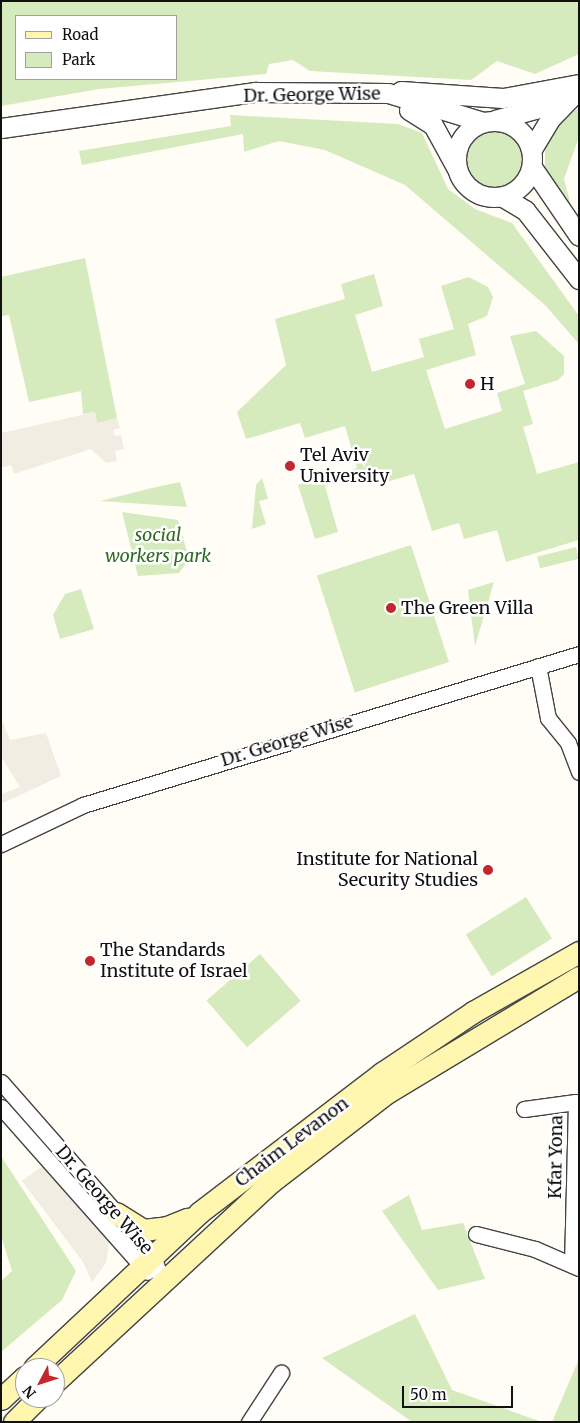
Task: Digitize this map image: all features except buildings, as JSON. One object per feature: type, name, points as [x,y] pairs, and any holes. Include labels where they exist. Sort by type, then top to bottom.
[{"type":"main road","name":"Chaim Levanon","points":[[45,1358],[200,1212],[382,1073],[473,1012],[579,952]]},
{"type":"main road","name":"Chaim Levanon","points":[[65,1372],[161,1280],[271,1182],[388,1092],[579,977]]},
{"type":"main road","points":[[116,1213],[134,1227],[149,1230],[167,1228],[200,1212]]},
{"type":"main road","points":[[1,1400],[15,1387]]},
{"type":"main road","points":[[14,1422],[28,1408]]},
{"type":"street","points":[[388,93],[503,98],[579,86]]},
{"type":"street","points":[[579,86],[535,109],[487,121],[461,140],[456,167],[473,191],[503,197],[525,210],[579,279]]},
{"type":"street","points":[[503,197],[522,186],[532,158],[550,119],[579,86]]},
{"type":"street","name":"Dr. George Wise","points":[[1,128],[226,98],[255,92],[388,93],[487,121]]},
{"type":"street","name":"Dr. George Wise","points":[[226,98],[400,106],[433,125],[456,167]]},
{"type":"street","points":[[487,121],[521,131],[532,158],[579,236]]},
{"type":"street","name":"Dr. George Wise","points":[[1,844],[83,804],[579,654]]},
{"type":"street","points":[[538,666],[548,718],[568,743],[579,772]]},
{"type":"street","name":"Dr. George Wise","points":[[1,1082],[116,1213],[146,1262]]},
{"type":"street","name":"Kfar Yona","points":[[476,1234],[535,1249],[576,1267],[576,1102],[524,1109]]},
{"type":"street","name":"Dr. George Wise","points":[[1,1107],[161,1280]]},
{"type":"street","points":[[249,1422],[281,1373]]},
{"type":"green space","points":[[1,1],[579,1],[579,54],[535,74],[497,61],[471,80],[310,71],[293,60],[269,64],[266,74],[99,89],[1,106]]},
{"type":"green space","points":[[579,108],[579,137],[564,179],[572,210],[545,169],[545,147],[557,122]]},
{"type":"green space","points":[[230,115],[398,124],[422,133],[448,189],[475,209],[512,223],[579,316],[579,344],[545,305],[405,185],[325,150],[279,141],[244,152],[243,134],[82,165],[79,151],[231,126]]},
{"type":"green space","points":[[488,128],[500,128],[511,133],[519,141],[524,152],[522,170],[511,183],[500,188],[488,188],[477,183],[469,175],[464,164],[464,152],[469,141],[477,133]]},
{"type":"green space","points":[[85,258],[117,418],[97,423],[95,412],[83,414],[81,391],[29,402],[9,315],[1,316],[1,277]]},
{"type":"green space","points":[[374,274],[383,306],[355,315],[372,372],[424,357],[419,339],[454,329],[441,286],[469,277],[488,287],[493,297],[487,316],[468,324],[476,355],[426,370],[445,429],[502,411],[497,393],[525,384],[510,336],[536,331],[564,356],[564,374],[558,380],[523,391],[533,424],[523,427],[537,474],[579,462],[579,540],[506,562],[497,530],[464,539],[459,523],[432,531],[414,474],[383,483],[378,470],[325,486],[338,532],[315,539],[298,485],[357,468],[345,426],[305,438],[300,423],[246,439],[237,412],[286,365],[275,319],[345,299],[341,284]]},
{"type":"green space","points":[[262,478],[268,499],[259,501],[266,524],[252,529],[256,485]]},
{"type":"green space","points":[[180,482],[187,507],[100,501],[156,487]]},
{"type":"green space","name":"social workers park","points":[[122,512],[178,520],[189,559],[179,573],[138,576]]},
{"type":"green space","points":[[411,545],[449,662],[355,693],[317,576]]},
{"type":"green space","points":[[576,547],[579,559],[540,568],[537,557]]},
{"type":"green space","points":[[494,582],[475,646],[468,590]]},
{"type":"green space","points":[[81,589],[94,629],[60,639],[53,615],[65,594]]},
{"type":"green space","points":[[526,897],[552,939],[492,976],[466,935]]},
{"type":"green space","points":[[260,954],[301,1001],[247,1047],[206,1001]]},
{"type":"green space","points":[[1,1156],[76,1271],[62,1300],[1,1352],[1,1281],[12,1271],[1,1236]]},
{"type":"green space","points":[[409,1195],[422,1230],[463,1223],[485,1279],[438,1290],[382,1211]]},
{"type":"green space","points":[[415,1314],[452,1390],[542,1422],[412,1422],[322,1358]]},
{"type":"green space","points":[[579,1359],[579,1422],[552,1422]]},
{"type":"shaded area","points":[[95,412],[97,423],[117,418],[120,428],[113,430],[115,436],[121,435],[124,449],[115,451],[117,461],[106,463],[91,449],[14,474],[11,465],[1,468],[1,433]]},
{"type":"shaded area","points":[[1,718],[10,740],[46,733],[61,776],[1,804],[1,794],[20,787],[1,756]]},
{"type":"shaded area","points":[[48,1162],[110,1235],[106,1263],[92,1282],[83,1262],[22,1181]]},
{"type":"place","name":"H","points":[[470,384]]},
{"type":"place","name":"Tel Aviv University","points":[[290,466]]},
{"type":"place","name":"The Green Villa","points":[[391,608]]},
{"type":"place","name":"Institute for National Security Studies","points":[[488,870]]},
{"type":"place","name":"The Standards Institute of Israel","points":[[90,961]]}]
